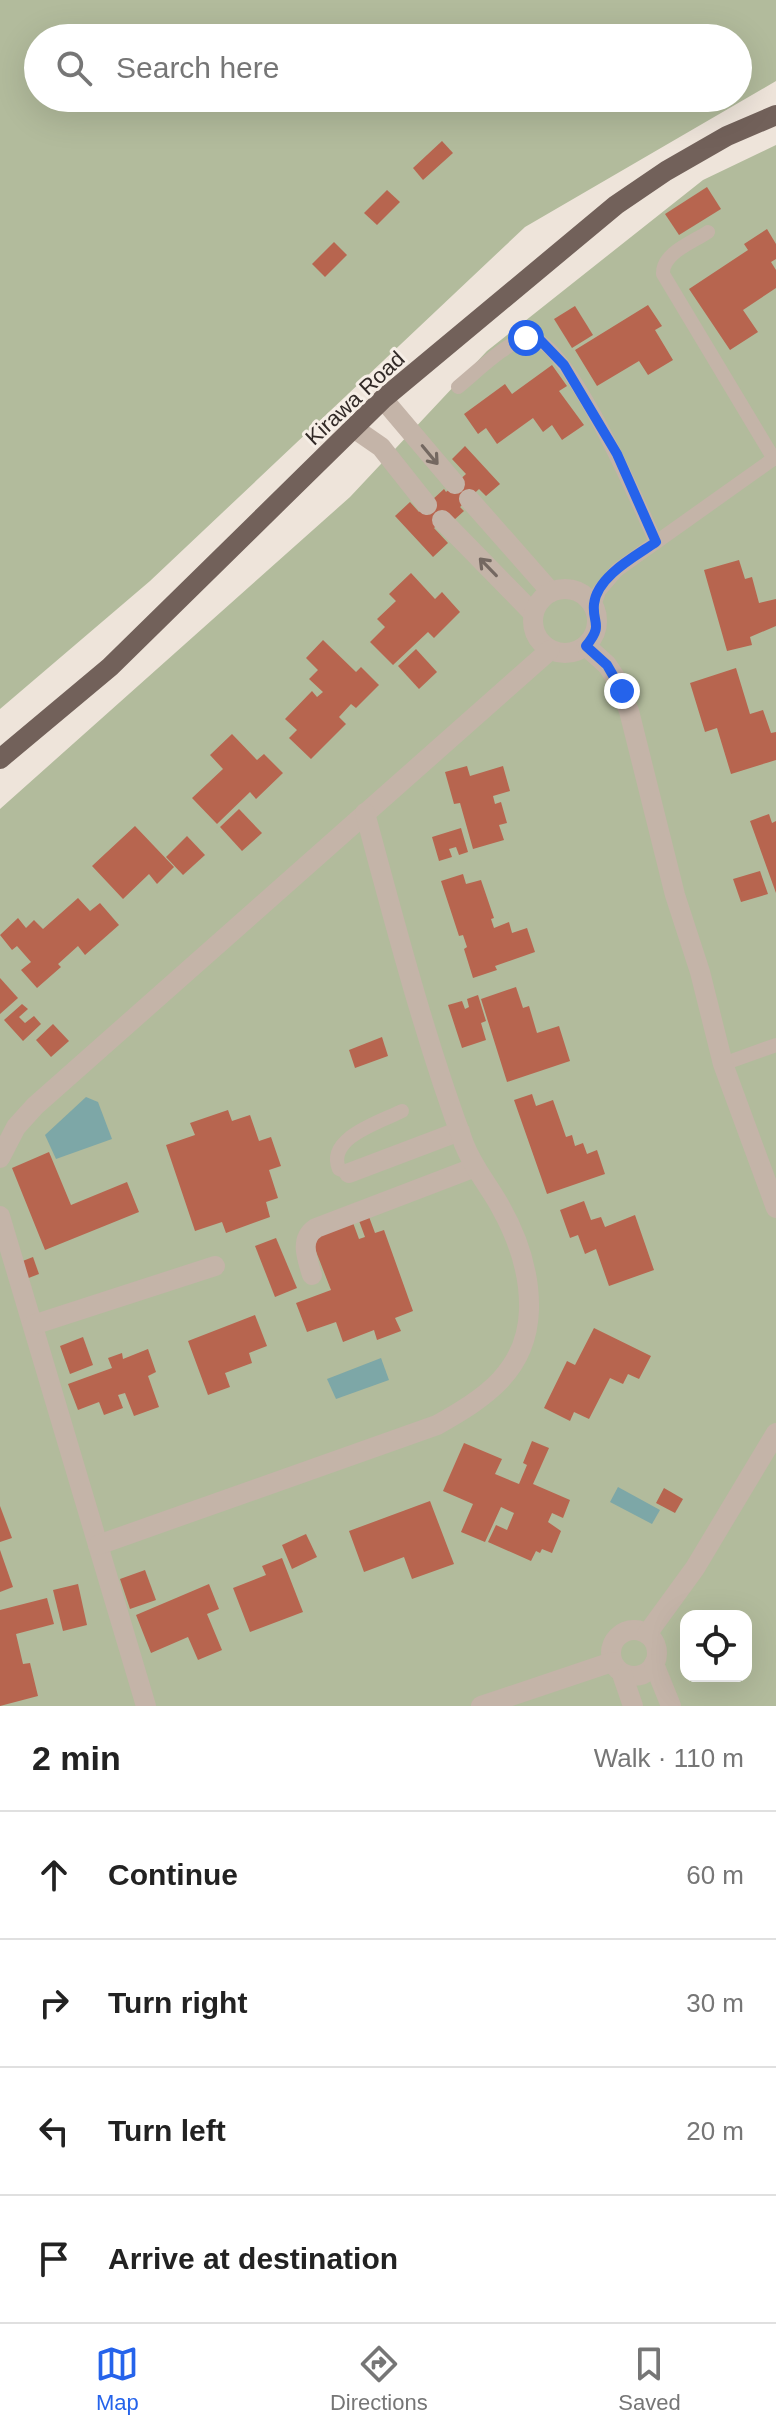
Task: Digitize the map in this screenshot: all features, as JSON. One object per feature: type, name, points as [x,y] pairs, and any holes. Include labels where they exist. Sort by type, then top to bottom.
[{"type":"main road","name":"Kirawa Road","points":[[0,759],[110,667],[383,399],[616,205],[666,171],[727,136],[776,115]]},
{"type":"street","points":[[383,399],[551,592]]},
{"type":"street","points":[[355,429],[381,447],[427,505]]},
{"type":"street","points":[[442,520],[533,613]]},
{"type":"street","points":[[567,589],[582,594],[594,606],[597,623],[586,646],[565,654],[550,650],[539,641],[533,627],[533,613],[540,601],[551,592],[567,589]]},
{"type":"street","points":[[586,646],[615,677],[629,711],[675,895],[700,972],[723,1064],[776,1208]]},
{"type":"street","points":[[0,1158],[16,1127],[35,1106],[550,650]]},
{"type":"street","points":[[98,1545],[437,1425],[476,1404],[505,1377],[523,1349],[529,1310],[526,1268],[500,1206],[473,1168],[410,977],[365,813]]},
{"type":"street","points":[[349,1173],[460,1131]]},
{"type":"street","points":[[312,1275],[306,1255],[308,1233],[473,1168]]},
{"type":"street","points":[[0,1216],[146,1706]]},
{"type":"street","points":[[33,1325],[215,1266]]},
{"type":"street","points":[[647,1634],[695,1568],[776,1433]]},
{"type":"street","points":[[633,1706],[611,1648],[619,1635],[633,1630],[647,1634],[655,1645],[654,1664],[671,1706]]},
{"type":"street","points":[[481,1706],[617,1668],[637,1676],[644,1674],[654,1664]]},
{"type":"lane","points":[[594,606],[603,584],[617,570],[775,458],[663,274],[662,267],[667,259],[708,232]]},
{"type":"lane","points":[[458,387],[508,347],[526,338],[540,340],[564,365],[617,454],[656,542]]},
{"type":"lane","points":[[723,1064],[776,1045]]},
{"type":"lane","points":[[349,1173],[339,1169],[336,1161],[343,1141],[402,1111]]},
{"type":"green space","points":[[0,0],[776,0],[776,81],[752,95],[752,24],[24,24],[24,112],[723,112],[525,227],[150,581],[0,709]]},
{"type":"green space","points":[[776,145],[776,1706],[0,1706],[0,809],[350,497],[487,351],[703,180]]},
{"type":"water","points":[[86,1097],[98,1102],[112,1139],[56,1159],[45,1135]]},
{"type":"water","points":[[381,1358],[389,1380],[336,1399],[327,1379]]},
{"type":"water","points":[[618,1487],[660,1510],[652,1524],[610,1502]]},
{"type":"building","points":[[442,141],[453,153],[423,180],[413,168]]},
{"type":"building","points":[[707,187],[721,209],[679,235],[665,214]]},
{"type":"building","points":[[387,190],[400,202],[377,225],[364,213]]},
{"type":"building","points":[[767,229],[776,244],[776,259],[771,262],[776,270],[776,288],[743,310],[758,332],[730,350],[689,289],[748,250],[744,244]]},
{"type":"building","points":[[334,242],[347,255],[325,277],[312,264]]},
{"type":"building","points":[[648,305],[662,326],[655,330],[673,360],[648,375],[639,361],[597,386],[575,350]]},
{"type":"building","points":[[575,306],[593,335],[572,348],[554,319]]},
{"type":"building","points":[[552,365],[567,386],[559,391],[584,425],[562,440],[552,425],[543,432],[533,418],[497,444],[486,428],[478,434],[464,414],[505,384],[512,394]]},
{"type":"building","points":[[465,446],[500,484],[486,496],[479,489],[460,507],[464,511],[454,520],[448,515],[434,528],[448,543],[433,557],[395,516],[410,502],[419,512],[466,474],[452,459]]},
{"type":"building","points":[[739,560],[745,579],[752,577],[759,603],[776,599],[776,626],[750,637],[752,645],[727,651],[704,570]]},
{"type":"building","points":[[411,573],[435,599],[442,592],[460,612],[434,638],[428,632],[393,665],[370,642],[385,627],[377,619],[396,601],[389,594]]},
{"type":"building","points":[[323,640],[356,672],[361,667],[379,685],[356,708],[351,704],[339,717],[346,724],[311,759],[289,738],[297,730],[285,719],[312,691],[317,697],[323,692],[309,679],[318,670],[306,658]]},
{"type":"building","points":[[416,649],[437,672],[419,689],[398,666]]},
{"type":"building","points":[[736,668],[750,714],[763,710],[771,733],[776,732],[776,760],[731,774],[717,728],[705,732],[690,683]]},
{"type":"building","points":[[232,734],[257,760],[264,754],[283,773],[256,799],[250,792],[217,824],[192,798],[223,769],[210,755]]},
{"type":"building","points":[[467,766],[470,776],[503,766],[510,791],[493,796],[495,804],[501,802],[507,823],[499,825],[504,840],[473,849],[460,803],[454,804],[445,772]]},
{"type":"building","points":[[239,809],[262,833],[242,851],[220,827]]},
{"type":"building","points":[[769,814],[772,823],[776,821],[776,893],[750,821]]},
{"type":"building","points":[[135,826],[174,867],[157,884],[149,874],[123,899],[92,866]]},
{"type":"building","points":[[461,828],[468,852],[459,855],[456,847],[449,849],[452,857],[439,861],[432,837]]},
{"type":"building","points":[[187,836],[205,855],[183,875],[166,857]]},
{"type":"building","points":[[760,871],[768,894],[741,902],[733,879]]},
{"type":"building","points":[[463,874],[466,884],[481,880],[494,918],[491,919],[494,928],[509,922],[512,933],[527,928],[535,952],[495,966],[497,970],[473,978],[464,949],[467,947],[463,935],[459,936],[441,881]]},
{"type":"building","points":[[78,898],[90,911],[100,903],[119,925],[85,955],[78,946],[58,964],[61,967],[37,988],[21,970],[31,962],[17,946],[12,950],[0,935],[18,918],[26,928],[34,920],[43,929]]},
{"type":"building","points":[[0,978],[18,998],[0,1014]]},
{"type":"building","points":[[516,987],[523,1008],[529,1006],[537,1033],[559,1026],[570,1061],[507,1082],[481,999]]},
{"type":"building","points":[[478,995],[486,1021],[481,1023],[486,1040],[462,1048],[448,1005],[462,1001],[465,1009],[469,1007],[467,999]]},
{"type":"building","points":[[22,1004],[28,1009],[19,1017],[25,1023],[34,1016],[41,1024],[23,1041],[4,1020]]},
{"type":"building","points":[[53,1024],[69,1041],[51,1057],[36,1040]]},
{"type":"building","points":[[382,1037],[388,1056],[355,1068],[349,1050]]},
{"type":"building","points":[[532,1094],[536,1106],[553,1100],[566,1137],[572,1135],[575,1146],[583,1143],[587,1154],[597,1150],[605,1174],[547,1194],[514,1100]]},
{"type":"building","points":[[228,1110],[232,1121],[250,1115],[259,1141],[271,1137],[281,1166],[269,1170],[278,1198],[266,1202],[270,1217],[226,1233],[222,1222],[195,1231],[166,1145],[195,1135],[190,1123]]},
{"type":"building","points":[[49,1152],[71,1205],[127,1182],[139,1212],[45,1250],[12,1168]]},
{"type":"building","points":[[584,1201],[591,1220],[601,1217],[605,1227],[635,1215],[654,1270],[609,1286],[596,1249],[585,1254],[578,1235],[570,1238],[560,1210]]},
{"type":"building","points":[[368,1214],[375,1233],[384,1230],[413,1311],[395,1318],[401,1331],[377,1340],[374,1330],[343,1342],[336,1322],[307,1332],[296,1303],[331,1290],[310,1236],[352,1220],[359,1239],[365,1237],[358,1218]]},
{"type":"building","points":[[276,1238],[297,1288],[275,1297],[255,1246]]},
{"type":"building","points":[[33,1257],[39,1274],[26,1279],[20,1262]]},
{"type":"building","points":[[255,1315],[267,1346],[249,1353],[252,1363],[225,1373],[230,1387],[208,1395],[188,1341]]},
{"type":"building","points":[[594,1328],[651,1356],[639,1379],[628,1374],[623,1384],[610,1378],[589,1419],[574,1412],[570,1421],[544,1408],[567,1361],[575,1365]]},
{"type":"building","points":[[83,1337],[93,1365],[70,1374],[60,1346]]},
{"type":"building","points":[[148,1349],[156,1372],[148,1376],[159,1407],[134,1416],[125,1393],[118,1395],[123,1408],[104,1415],[99,1402],[78,1410],[68,1384],[112,1368],[108,1358],[122,1353],[123,1359]]},
{"type":"building","points":[[532,1441],[549,1448],[533,1484],[570,1500],[563,1518],[552,1513],[548,1522],[561,1531],[552,1553],[542,1549],[540,1553],[536,1551],[531,1561],[488,1542],[496,1525],[507,1530],[514,1513],[501,1507],[485,1542],[461,1532],[473,1504],[443,1491],[464,1443],[502,1459],[495,1474],[519,1484]]},
{"type":"building","points":[[664,1488],[683,1499],[675,1513],[656,1503]]},
{"type":"building","points":[[430,1501],[454,1564],[412,1579],[404,1557],[364,1572],[349,1531]]},
{"type":"building","points":[[0,1506],[12,1538],[0,1542]]},
{"type":"building","points":[[306,1534],[317,1557],[292,1569],[282,1545]]},
{"type":"building","points":[[0,1550],[13,1587],[0,1592]]},
{"type":"building","points":[[282,1558],[303,1612],[250,1632],[233,1588],[266,1575],[262,1566]]},
{"type":"building","points":[[145,1570],[156,1600],[130,1609],[120,1579]]},
{"type":"building","points":[[78,1584],[87,1625],[63,1631],[53,1590]]},
{"type":"building","points":[[209,1584],[219,1609],[207,1614],[222,1650],[198,1660],[188,1637],[151,1653],[136,1615]]},
{"type":"building","points":[[47,1598],[54,1624],[16,1634],[23,1664],[30,1663],[38,1696],[0,1706],[0,1610]]},
{"type":"route","points":[[526,338],[540,340],[564,365],[617,454],[656,542],[603,584],[594,606],[597,623],[586,646],[607,665],[622,691]]}]
